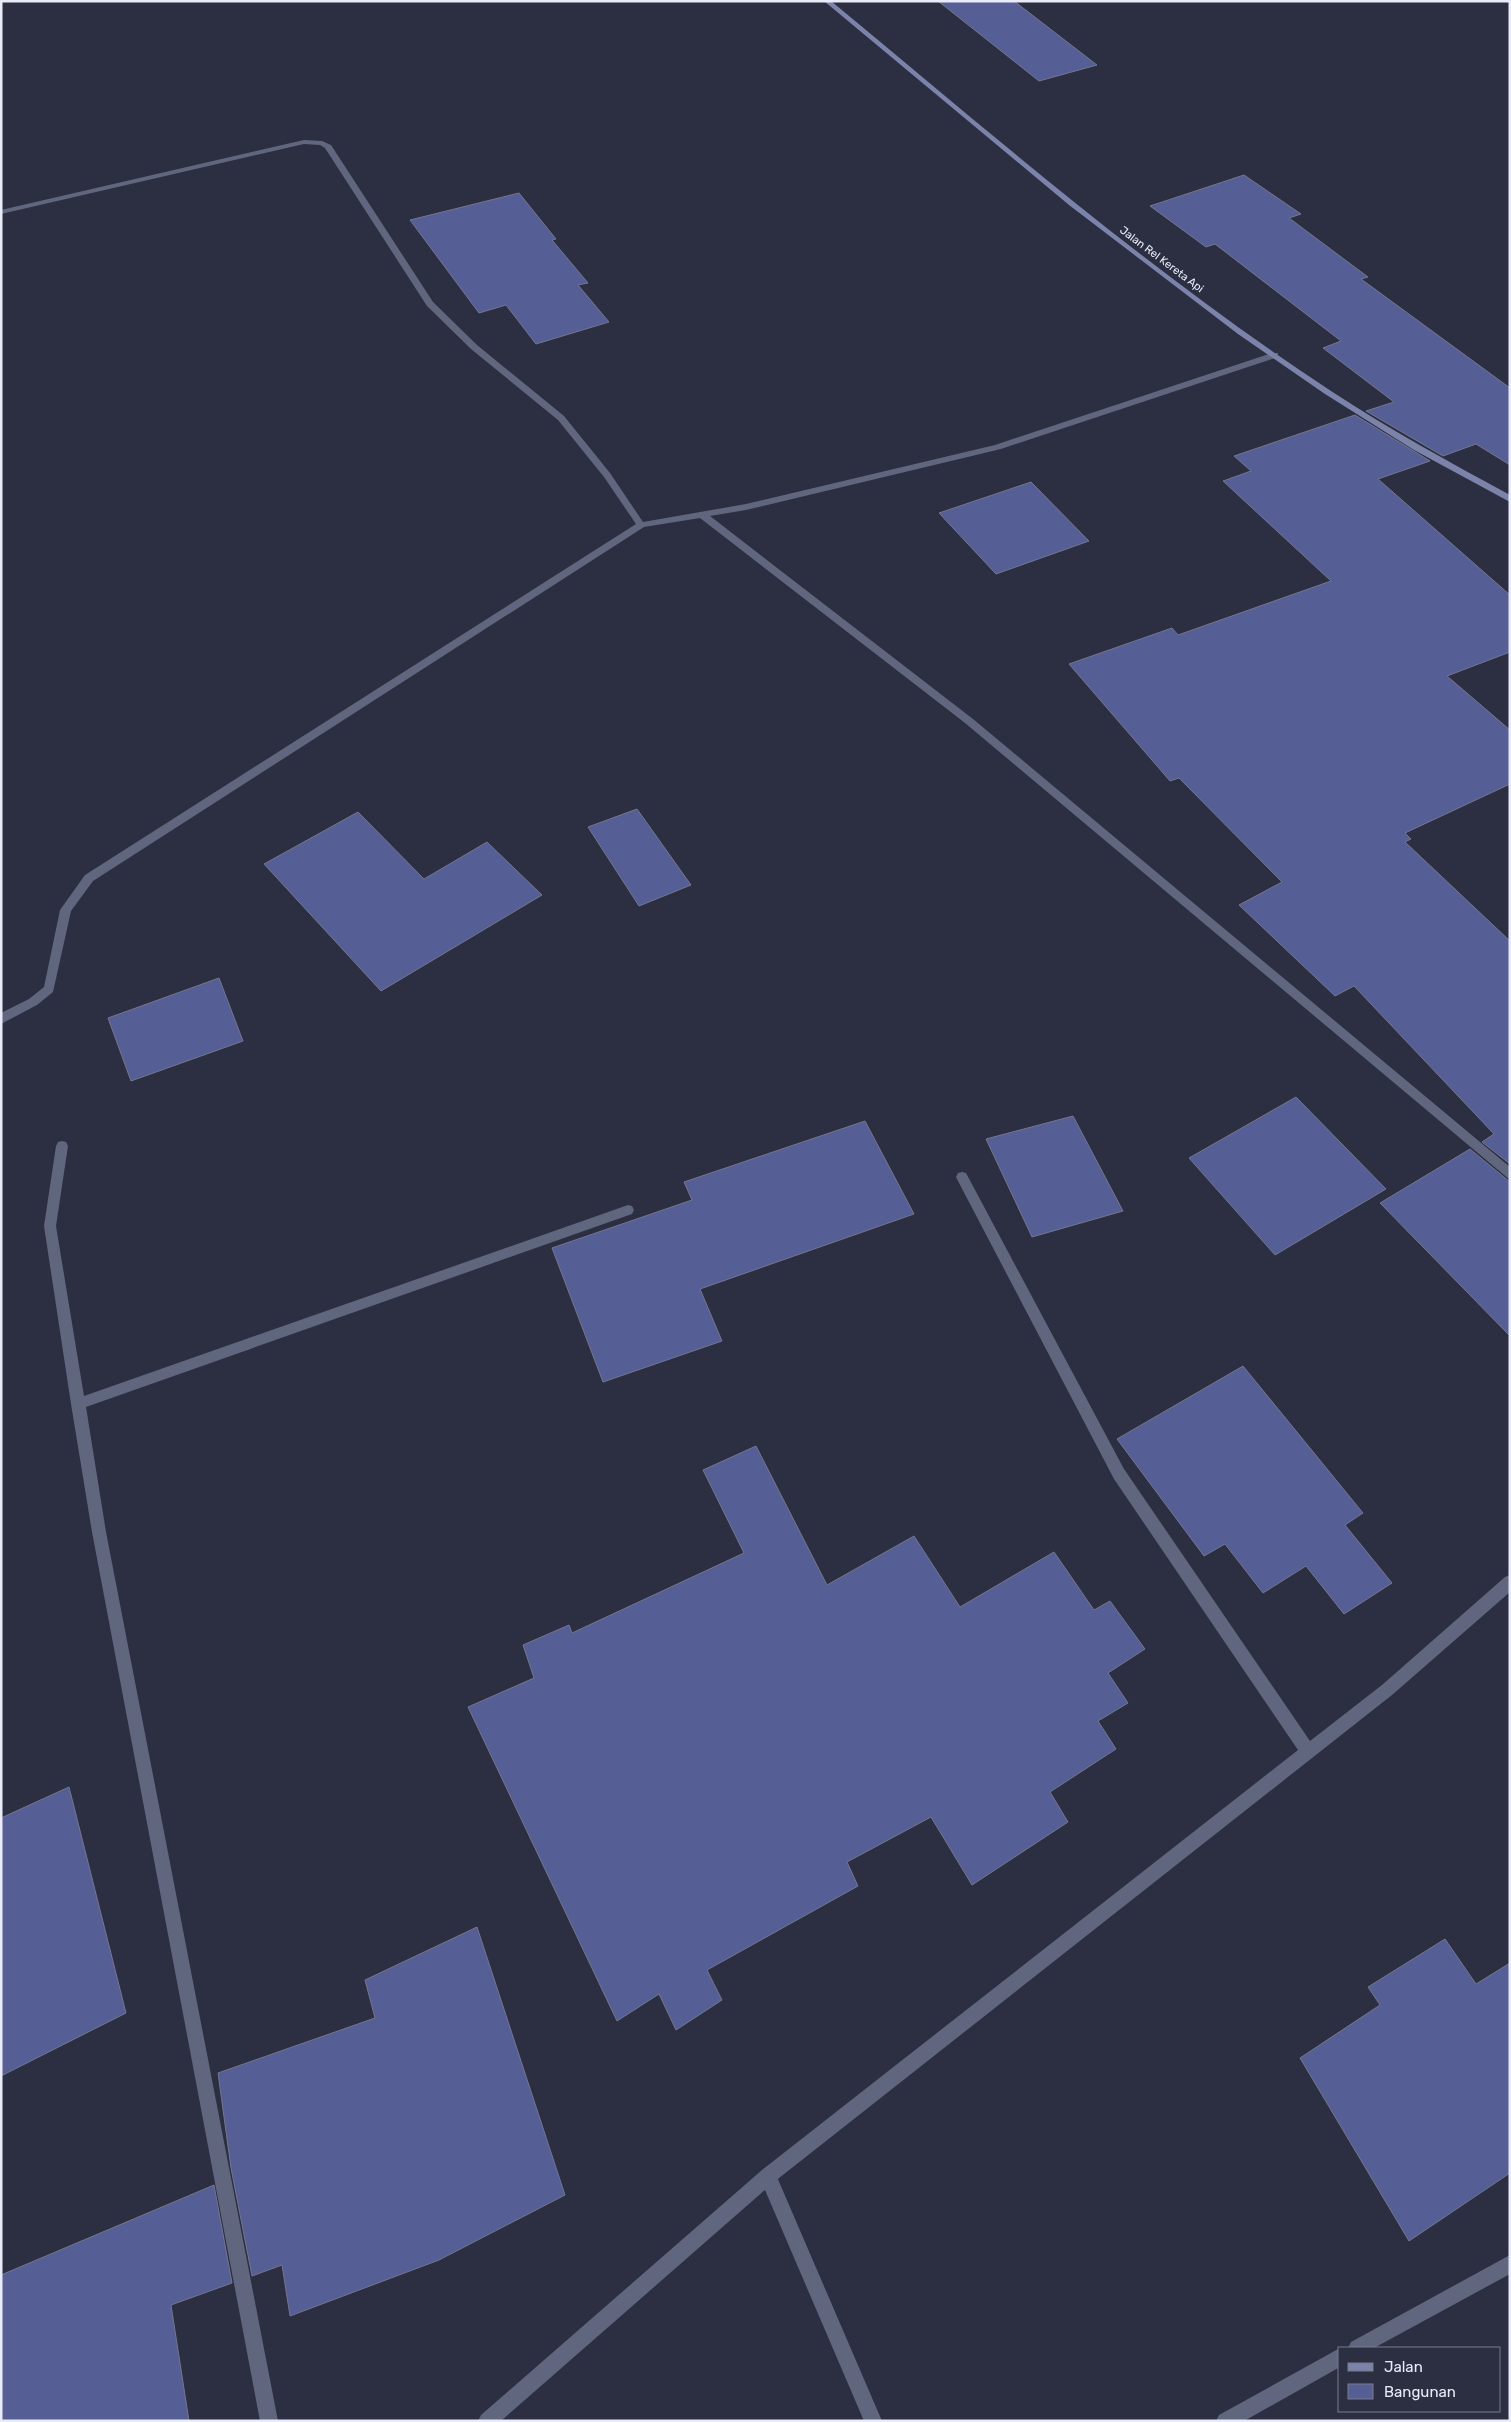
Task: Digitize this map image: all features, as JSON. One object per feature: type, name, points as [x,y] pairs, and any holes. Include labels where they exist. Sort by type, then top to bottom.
[{"type":"main road","name":"Jalan Rel Kereta Api","points":[[827,1],[1143,261],[1373,423],[1465,476],[1510,499]]},
{"type":"street","points":[[1,212],[304,142],[322,143],[328,147],[430,304],[474,347],[561,418],[607,475],[641,526]]},
{"type":"street","points":[[1,1019],[33,1002],[49,989],[66,910],[89,878],[641,526],[746,507],[998,448],[1275,355]]},
{"type":"street","points":[[701,514],[969,721],[1510,1175]]},
{"type":"street","points":[[62,1146],[50,1226],[78,1404],[99,1532],[269,2421]]},
{"type":"street","points":[[962,1177],[1120,1474],[1308,1752]]},
{"type":"street","points":[[78,1404],[628,1210]]},
{"type":"street","points":[[487,2421],[768,2176],[1387,1690],[1510,1582]]},
{"type":"street","points":[[768,2176],[873,2421]]},
{"type":"street","points":[[1358,2347],[1510,2264]]},
{"type":"street","points":[[1224,2421],[1338,2359]]},
{"type":"building","points":[[938,1],[1014,1],[1097,65],[1039,81]]},
{"type":"building","points":[[1244,175],[1301,214],[1289,218],[1368,277],[1361,279],[1510,388],[1510,465],[1476,444],[1443,456],[1366,411],[1394,402],[1323,348],[1341,341],[1215,244],[1206,247],[1150,206]]},
{"type":"building","points":[[519,193],[556,239],[552,240],[588,283],[578,285],[609,322],[536,344],[506,305],[479,313],[410,220]]},
{"type":"building","points":[[1355,415],[1430,461],[1378,479],[1510,595],[1510,652],[1447,676],[1510,730],[1510,784],[1405,833],[1411,839],[1405,842],[1510,941],[1510,1164],[1482,1142],[1494,1134],[1354,986],[1335,996],[1239,905],[1282,882],[1179,778],[1170,781],[1069,664],[1172,628],[1178,635],[1331,581],[1223,481],[1251,471],[1234,456]]},
{"type":"building","points":[[1031,482],[1089,541],[996,574],[939,513]]},
{"type":"building","points":[[637,809],[691,885],[639,906],[588,827]]},
{"type":"building","points":[[358,812],[424,879],[487,842],[542,895],[381,991],[264,864]]},
{"type":"building","points":[[219,978],[243,1041],[131,1081],[108,1018]]},
{"type":"building","points":[[1296,1097],[1386,1189],[1275,1255],[1189,1158]]},
{"type":"building","points":[[1073,1116],[1123,1211],[1032,1237],[986,1139]]},
{"type":"building","points":[[865,1121],[914,1214],[700,1289],[722,1341],[603,1382],[552,1248],[692,1200],[684,1182]]},
{"type":"building","points":[[1470,1149],[1510,1182],[1510,1336],[1380,1203]]},
{"type":"building","points":[[1243,1366],[1363,1513],[1345,1525],[1392,1583],[1344,1614],[1306,1566],[1263,1593],[1225,1544],[1204,1556],[1117,1439]]},
{"type":"building","points":[[756,1446],[827,1585],[914,1536],[960,1607],[1054,1552],[1094,1610],[1110,1601],[1145,1649],[1108,1673],[1128,1703],[1098,1721],[1116,1749],[1050,1792],[1068,1822],[972,1885],[931,1817],[847,1862],[858,1886],[707,1970],[722,2000],[676,2030],[659,1994],[617,2021],[468,1707],[534,1678],[523,1645],[569,1625],[572,1633],[744,1553],[703,1470]]},
{"type":"building","points":[[69,1787],[126,2013],[1,2076],[1,1818]]},
{"type":"building","points":[[477,1927],[565,2195],[439,2260],[290,2316],[282,2265],[252,2276],[231,2168],[218,2073],[375,2018],[365,1980]]},
{"type":"building","points":[[1445,1939],[1476,1984],[1510,1963],[1510,2173],[1409,2241],[1300,2058],[1380,2005],[1368,1987]]},
{"type":"building","points":[[214,2185],[232,2283],[171,2305],[189,2421],[1,2421],[1,2275]]}]
